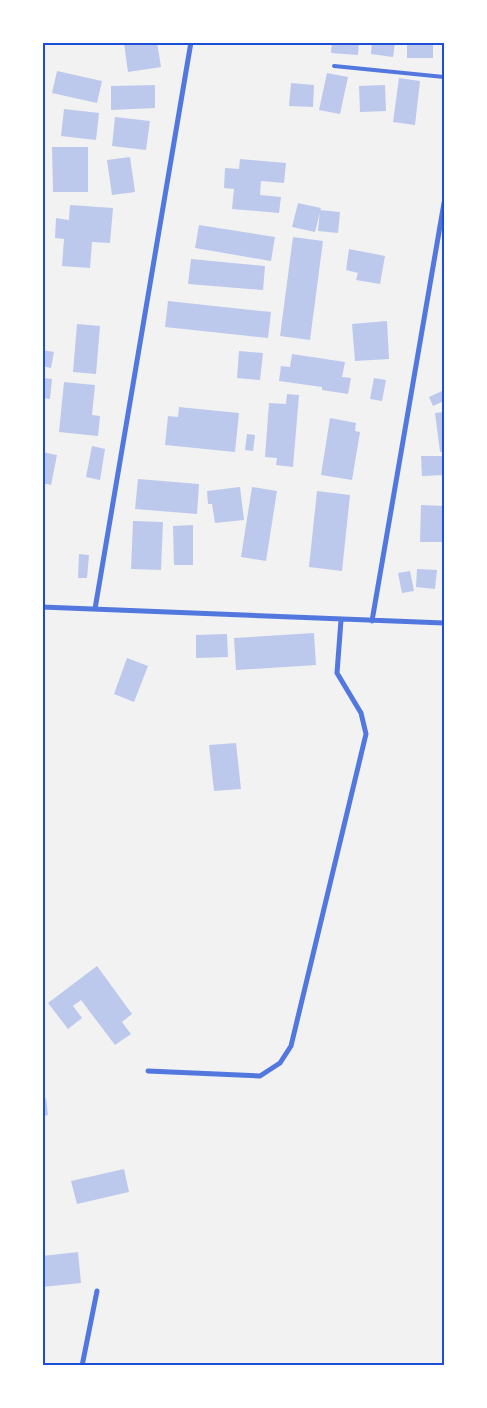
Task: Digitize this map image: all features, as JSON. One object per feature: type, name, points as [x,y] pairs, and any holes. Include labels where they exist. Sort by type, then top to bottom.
[{"type":"street","points":[[95,609],[191,42]]},
{"type":"street","points":[[372,621],[444,203]]},
{"type":"street","points":[[42,607],[444,623]]},
{"type":"street","points":[[148,1071],[260,1076],[280,1063],[291,1046],[366,734],[361,713],[337,673],[341,620]]},
{"type":"street","points":[[82,1366],[97,1291]]},
{"type":"lane","points":[[334,66],[444,77]]},
{"type":"building","points":[[157,42],[161,67],[128,72],[124,43]]},
{"type":"building","points":[[332,42],[359,42],[358,55],[331,53]]},
{"type":"building","points":[[372,42],[395,42],[393,57],[371,54]]},
{"type":"building","points":[[407,42],[433,42],[433,58],[407,58]]},
{"type":"building","points":[[57,71],[102,81],[97,103],[52,93]]},
{"type":"building","points":[[327,73],[348,77],[340,114],[319,110]]},
{"type":"building","points":[[399,78],[420,81],[415,125],[393,122]]},
{"type":"building","points":[[291,83],[314,85],[313,107],[289,106]]},
{"type":"building","points":[[155,85],[155,108],[111,110],[111,86]]},
{"type":"building","points":[[385,85],[386,111],[360,112],[359,86]]},
{"type":"building","points":[[64,109],[99,113],[96,140],[61,136]]},
{"type":"building","points":[[115,117],[150,121],[146,150],[112,146]]},
{"type":"building","points":[[52,147],[88,147],[88,192],[53,192]]},
{"type":"building","points":[[130,157],[135,192],[112,195],[107,160]]},
{"type":"building","points":[[240,159],[286,163],[284,183],[261,181],[260,195],[281,197],[279,213],[232,209],[234,189],[224,188],[225,168],[239,169]]},
{"type":"building","points":[[298,203],[321,208],[315,232],[292,227]]},
{"type":"building","points":[[70,205],[113,208],[110,243],[92,242],[90,268],[62,266],[64,239],[55,238],[56,218],[69,220]]},
{"type":"building","points":[[320,210],[340,212],[338,233],[318,231]]},
{"type":"building","points":[[199,225],[275,237],[271,261],[195,248]]},
{"type":"building","points":[[293,237],[323,241],[310,340],[280,336]]},
{"type":"building","points":[[349,249],[385,256],[380,284],[356,280],[358,273],[346,270]]},
{"type":"building","points":[[191,259],[265,266],[263,290],[188,284]]},
{"type":"building","points":[[168,301],[271,312],[268,338],[165,327]]},
{"type":"building","points":[[387,321],[389,359],[355,361],[352,324]]},
{"type":"building","points":[[77,324],[100,326],[96,374],[73,372]]},
{"type":"building","points":[[42,350],[54,352],[51,368],[42,366]]},
{"type":"building","points":[[239,351],[263,353],[260,380],[237,378]]},
{"type":"building","points":[[292,354],[345,362],[342,377],[351,378],[348,394],[322,390],[322,387],[279,381],[281,366],[290,367]]},
{"type":"building","points":[[42,378],[52,379],[50,399],[42,398]]},
{"type":"building","points":[[374,378],[386,380],[382,401],[370,399]]},
{"type":"building","points":[[64,382],[95,385],[92,415],[100,416],[98,436],[59,432]]},
{"type":"building","points":[[442,391],[444,401],[433,406],[429,397]]},
{"type":"building","points":[[287,394],[299,395],[293,467],[276,465],[277,458],[265,457],[269,403],[286,404]]},
{"type":"building","points":[[179,407],[239,413],[235,452],[165,445],[168,416],[178,417]]},
{"type":"building","points":[[444,412],[444,452],[440,452],[435,413]]},
{"type":"building","points":[[330,418],[356,423],[355,431],[360,432],[352,480],[321,475]]},
{"type":"building","points":[[247,434],[255,435],[253,451],[245,450]]},
{"type":"building","points":[[92,446],[105,449],[100,480],[86,477]]},
{"type":"building","points":[[42,452],[57,455],[51,485],[42,483]]},
{"type":"building","points":[[421,456],[444,456],[444,475],[422,476]]},
{"type":"building","points":[[138,479],[199,484],[197,514],[135,509]]},
{"type":"building","points":[[240,487],[244,520],[215,523],[212,504],[208,504],[207,491]]},
{"type":"building","points":[[252,487],[277,491],[266,561],[241,557]]},
{"type":"building","points":[[317,491],[350,495],[342,571],[309,567]]},
{"type":"building","points":[[421,505],[444,506],[444,542],[420,542]]},
{"type":"building","points":[[133,521],[163,522],[161,570],[131,569]]},
{"type":"building","points":[[193,525],[193,565],[174,565],[173,526]]},
{"type":"building","points":[[79,554],[89,555],[87,578],[78,578]]},
{"type":"building","points":[[417,569],[437,570],[435,589],[416,587]]},
{"type":"building","points":[[410,571],[414,591],[402,593],[398,573]]},
{"type":"building","points":[[314,633],[316,665],[236,670],[234,638]]},
{"type":"building","points":[[227,634],[228,657],[196,658],[196,635]]},
{"type":"building","points":[[127,658],[148,666],[134,702],[114,694]]},
{"type":"building","points":[[236,743],[241,789],[214,791],[209,745]]},
{"type":"building","points":[[97,966],[132,1014],[122,1022],[131,1034],[115,1045],[81,1000],[73,1006],[82,1018],[68,1029],[48,1003]]},
{"type":"building","points":[[46,1098],[48,1115],[42,1116],[42,1099]]},
{"type":"building","points":[[124,1169],[129,1192],[77,1204],[71,1181]]},
{"type":"building","points":[[78,1252],[81,1283],[42,1287],[42,1256]]}]
